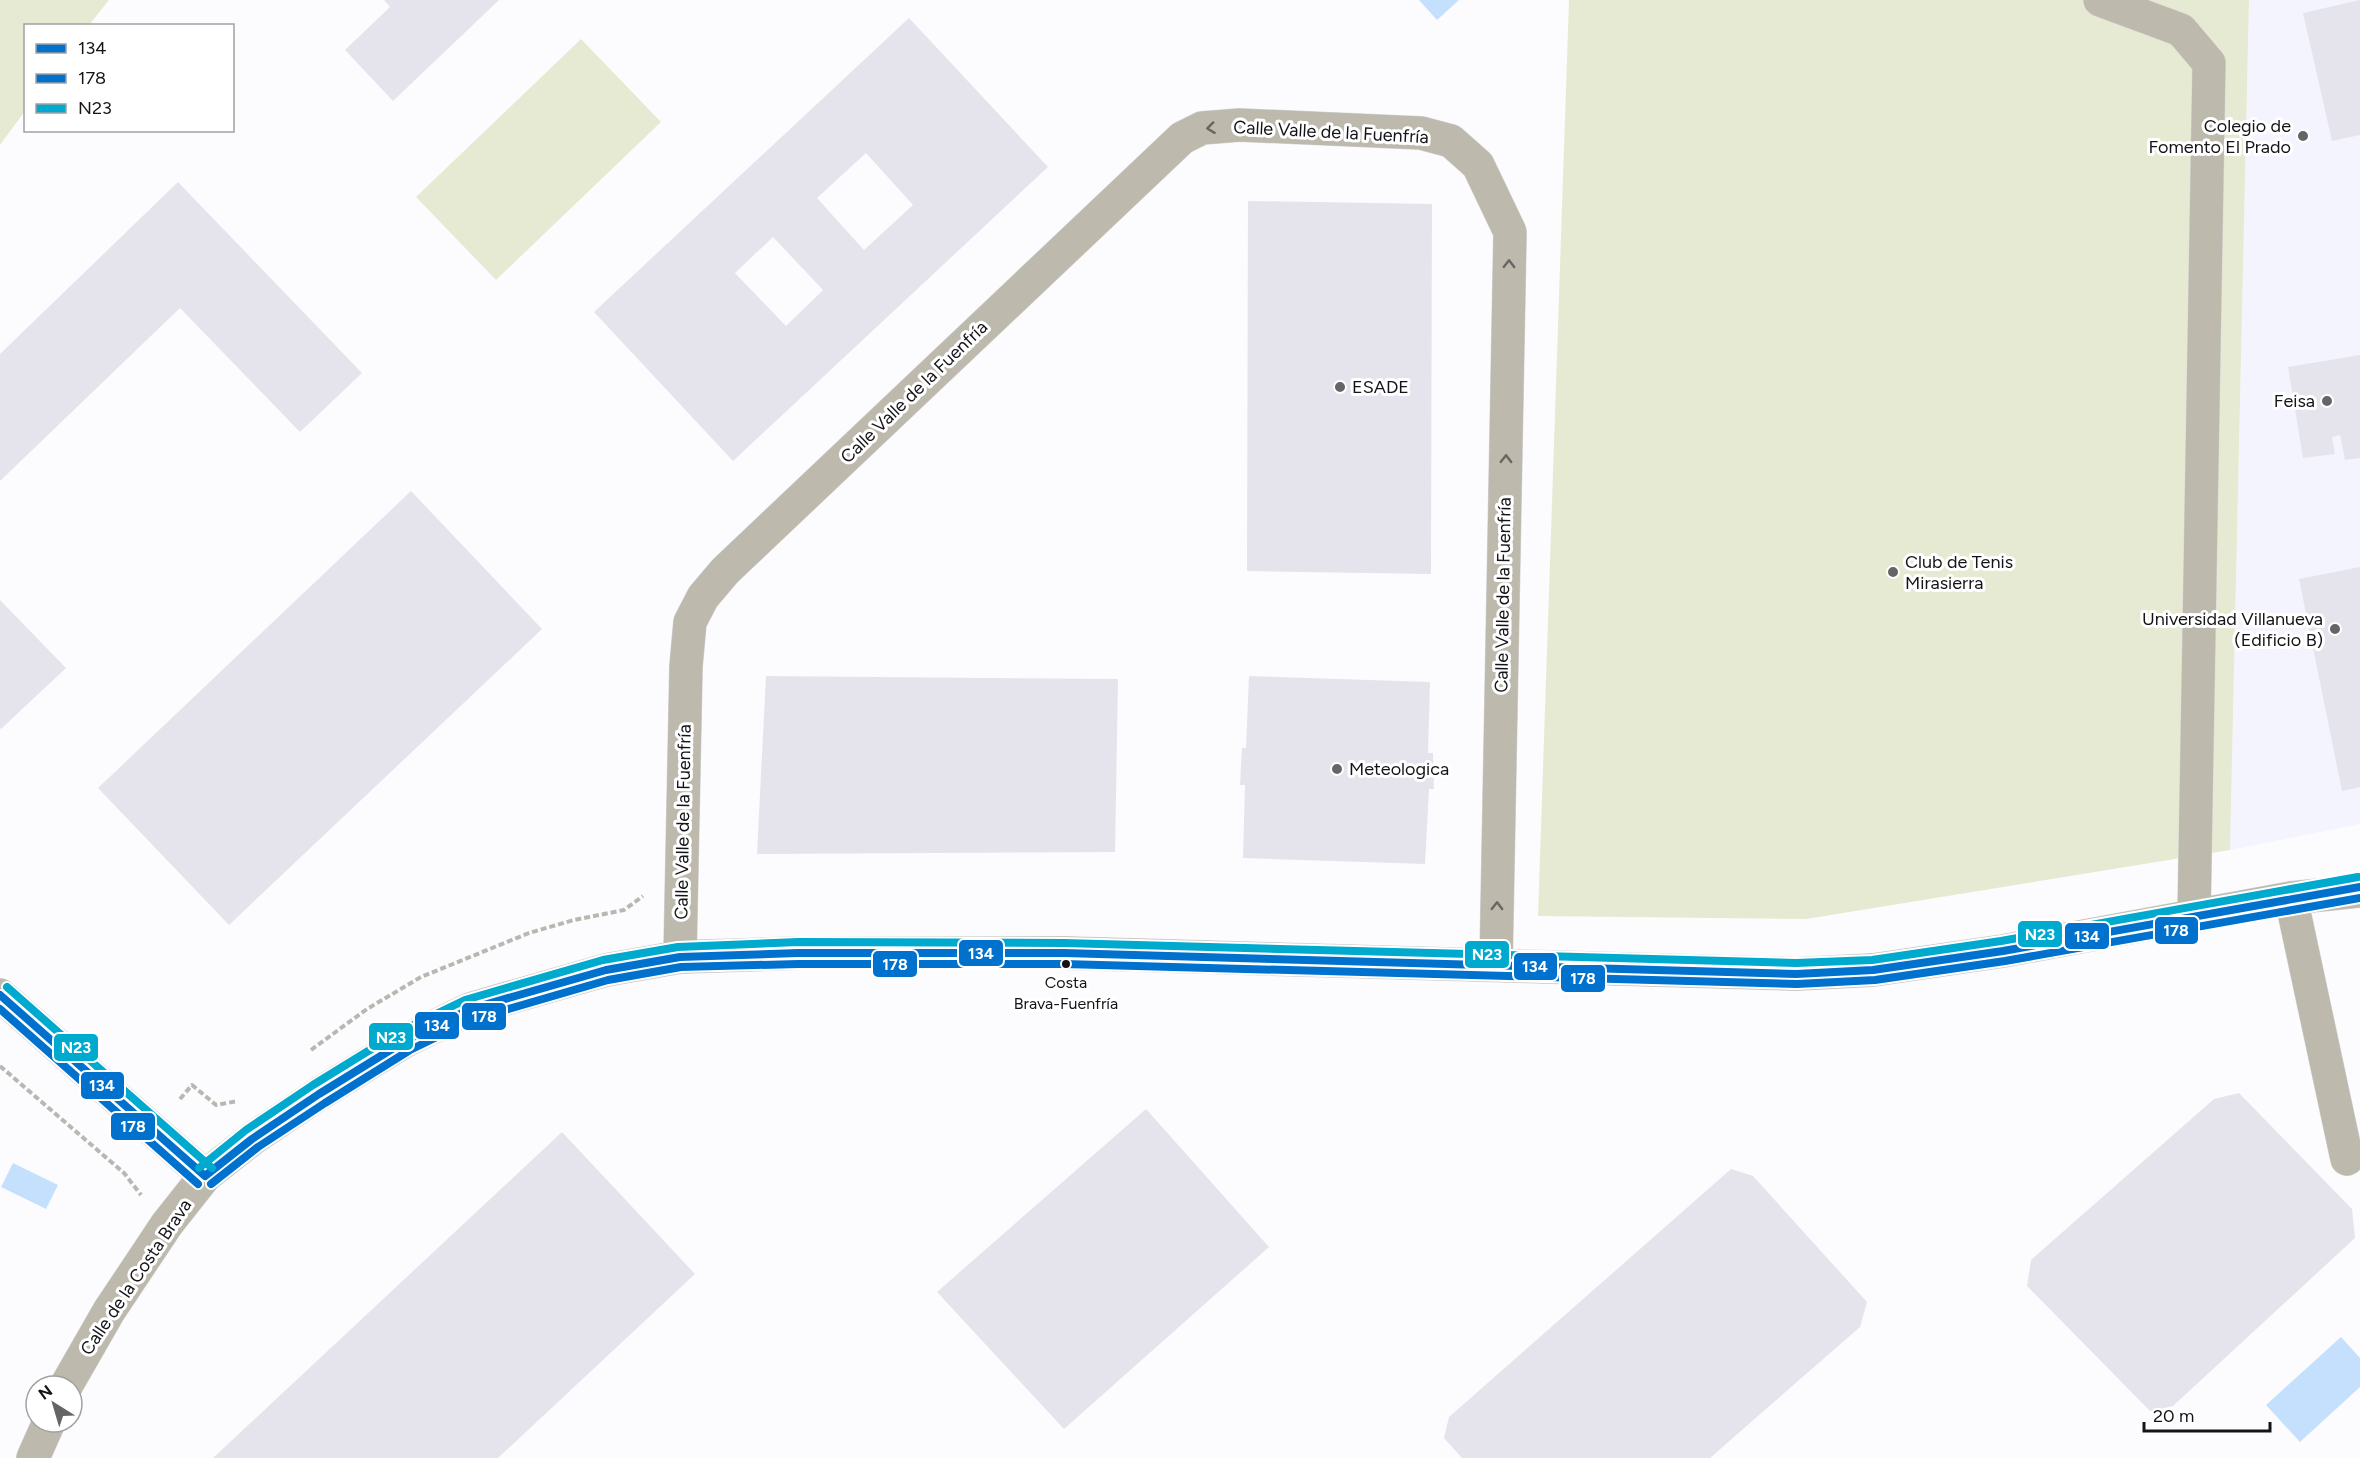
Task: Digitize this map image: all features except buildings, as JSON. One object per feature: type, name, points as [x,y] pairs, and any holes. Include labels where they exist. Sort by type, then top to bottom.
[{"type":"street","points":[[2100,0],[2181,30],[2209,63],[2194,917]]},
{"type":"street","name":"Calle Valle de la Fuenfría","points":[[680,957],[686,666],[690,622],[703,597],[725,571],[1182,138],[1202,128],[1240,124],[1421,133],[1451,141],[1478,165],[1510,232],[1496,965]]},
{"type":"street","name":"Calle de la Costa Brava","points":[[73,1374],[109,1311],[167,1224],[205,1176],[252,1138],[405,1041],[470,1009],[606,970],[680,957],[798,953],[1064,953],[1796,974],[1873,970],[2003,951],[2291,898],[2355,890]]},
{"type":"street","points":[[2291,898],[2347,1159]]},
{"type":"street","points":[[0,995],[205,1176]]},
{"type":"street","points":[[33,1458],[44,1434]]},
{"type":"path","points":[[0,1066],[124,1173],[142,1198]]},
{"type":"shaded area","points":[[2249,0],[2360,0],[2360,824],[2230,850]]},
{"type":"green space","points":[[0,0],[109,0],[90,24],[24,24],[24,112],[0,145]]},
{"type":"green space","name":"Club de Tenis Mirasierra","points":[[1569,0],[2249,0],[2230,850],[1806,919],[1538,916]]},
{"type":"green space","points":[[581,39],[661,122],[496,280],[416,197]]},
{"type":"water","points":[[1419,0],[1459,0],[1437,20]]},
{"type":"water","points":[[13,1163],[58,1185],[46,1209],[1,1187]]},
{"type":"water","points":[[2341,1337],[2360,1358],[2360,1387],[2300,1442],[2266,1405]]},
{"type":"transit line","name":"N23","points":[[199,1168],[246,1130],[313,1085],[399,1032],[465,1000],[603,960],[678,947],[798,942],[1064,943],[1796,963],[1872,960],[2001,941],[2358,877]]},
{"type":"transit line","name":"134","points":[[205,1176],[252,1139],[319,1094],[405,1041],[470,1009],[606,970],[680,957],[798,953],[1064,953],[1796,974],[1873,970],[2003,951],[2360,887]]},
{"type":"transit line","name":"178","points":[[211,1184],[258,1147],[325,1103],[410,1050],[474,1019],[608,980],[681,967],[798,964],[1064,964],[1797,984],[1875,980],[2005,961],[2360,898]]},
{"type":"transit line","name":"N23","points":[[7,987],[212,1168]]},
{"type":"transit line","name":"134","points":[[0,995],[205,1176]]},
{"type":"transit line","name":"178","points":[[0,1009],[198,1184]]},
{"type":"place","name":"Colegio de Fomento El Prado","points":[[2303,136]]},
{"type":"place","name":"ESADE","points":[[1340,387]]},
{"type":"place","name":"Feisa","points":[[2327,401]]},
{"type":"place","name":"Club de Tenis Mirasierra","points":[[1893,572]]},
{"type":"place","name":"Universidad Villanueva (Edificio B)","points":[[2335,629]]},
{"type":"place","name":"Meteologica","points":[[1337,769]]},
{"type":"place","name":"Costa Brava-Fuenfría","points":[[1066,964]]}]
